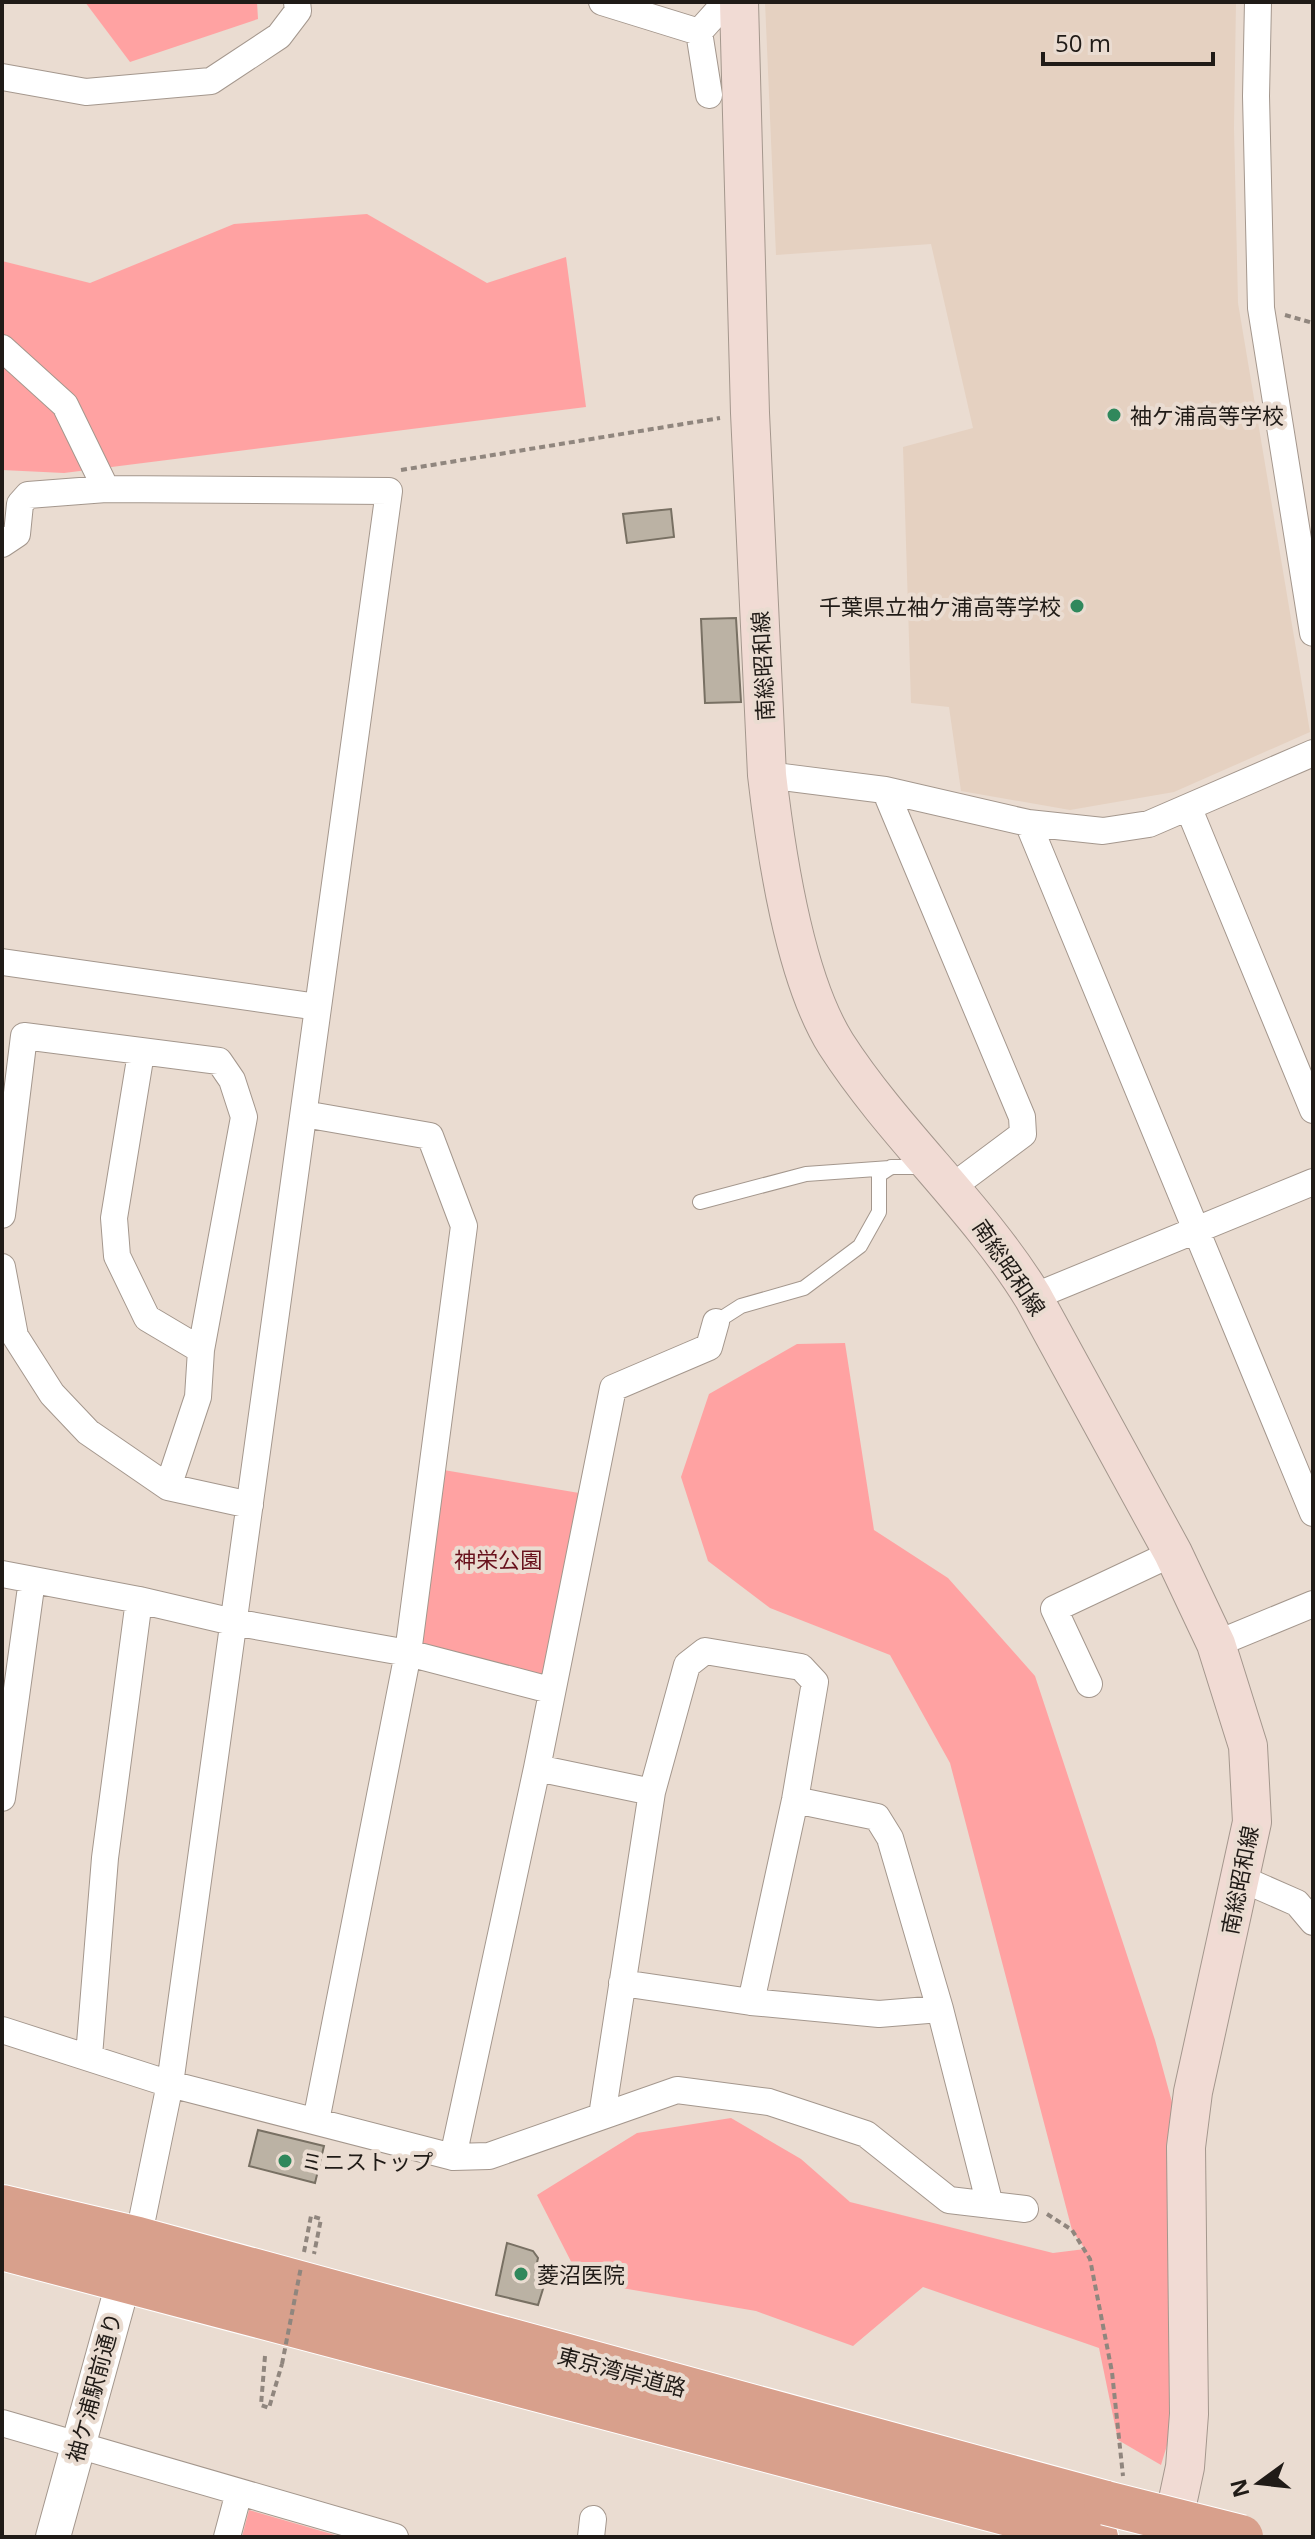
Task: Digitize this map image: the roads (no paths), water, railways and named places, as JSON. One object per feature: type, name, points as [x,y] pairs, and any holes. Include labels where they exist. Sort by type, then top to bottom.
[{"type":"highway","name":"東京湾岸道路","points":[[2,2207],[138,2239],[1241,2537]]},
{"type":"highway","name":"東京湾岸道路","points":[[2,2248],[121,2282],[1108,2502]]},
{"type":"main road","name":"南総昭和線","points":[[739,2],[750,413],[767,775],[773,826],[812,996],[835,1042],[868,1088],[1008,1257],[1033,1297],[1173,1553],[1216,1644],[1248,1746],[1252,1822],[1193,2092],[1186,2147],[1189,2414],[1185,2467],[1170,2537]]},
{"type":"street","points":[[2,77],[86,92],[211,81],[279,36],[298,11],[297,2]]},
{"type":"street","points":[[602,2],[699,32]]},
{"type":"street","points":[[699,32],[726,2]]},
{"type":"street","points":[[1258,2],[1256,96],[1261,308],[1313,633]]},
{"type":"street","points":[[699,32],[709,95]]},
{"type":"street","points":[[2,348],[65,405],[106,489]]},
{"type":"street","points":[[2,544],[17,534],[20,504],[28,495],[106,489],[389,491],[170,2084],[138,2239]]},
{"type":"street","points":[[767,775],[885,790],[1028,823],[1103,831],[1149,824],[1313,753]]},
{"type":"street","points":[[885,790],[1022,1117],[1023,1134],[944,1177]]},
{"type":"street","points":[[1189,809],[1313,1110]]},
{"type":"street","points":[[1028,823],[1313,1513]]},
{"type":"street","points":[[2,962],[318,1007]]},
{"type":"street","points":[[2,1215],[24,1036],[219,1061],[232,1080],[244,1117],[201,1350],[198,1397],[168,1487]]},
{"type":"street","points":[[141,1053],[114,1218],[117,1256],[147,1318],[201,1350]]},
{"type":"street","points":[[304,1114],[430,1136],[464,1226],[408,1653],[316,2121]]},
{"type":"street","points":[[1033,1297],[1313,1182]]},
{"type":"street","points":[[2,1267],[8,1339],[52,1394],[88,1432],[168,1487],[250,1505]]},
{"type":"street","points":[[453,2157],[537,1768],[550,1690],[613,1388],[709,1347],[716,1322]]},
{"type":"street","points":[[1089,1684],[1054,1609],[1173,1553]]},
{"type":"street","points":[[2,1574],[139,1600],[233,1622],[408,1653],[550,1690]]},
{"type":"street","points":[[2,1798],[6,1747],[32,1580]]},
{"type":"street","points":[[89,2056],[105,1858],[139,1600]]},
{"type":"street","points":[[1216,1644],[1313,1604]]},
{"type":"street","points":[[602,2116],[652,1792],[687,1665],[705,1651],[801,1667],[815,1682],[795,1800],[751,2002]]},
{"type":"street","points":[[537,1768],[652,1792]]},
{"type":"street","points":[[795,1800],[877,1817],[890,1838],[940,2009],[990,2205]]},
{"type":"street","points":[[1240,1878],[1308,1908]]},
{"type":"street","points":[[622,1983],[751,2002],[879,2014],[940,2009]]},
{"type":"street","points":[[2,2030],[170,2084],[453,2157],[489,2156],[677,2090],[769,2102],[866,2134],[949,2200],[1025,2209]]},
{"type":"street","name":"袖ケ浦駅前通り","points":[[53,2537],[121,2282],[138,2239]]},
{"type":"street","points":[[2,2423],[395,2537]]},
{"type":"street","points":[[227,2537],[239,2492]]},
{"type":"lane","points":[[716,1322],[741,1306],[804,1288],[860,1246],[879,1212],[879,1175],[891,1167]]},
{"type":"lane","points":[[700,1202],[806,1174],[891,1167],[944,1177]]},
{"type":"place","name":"袖ケ浦高等学校","points":[[1114,415]]},
{"type":"place","name":"千葉県立袖ケ浦高等学校","points":[[1077,606]]},
{"type":"place","name":"ミニストップ","points":[[285,2161]]},
{"type":"place","name":"菱沼医院","points":[[521,2274]]},
{"type":"park label","name":"神栄公園","points":[[498,1559]]}]
